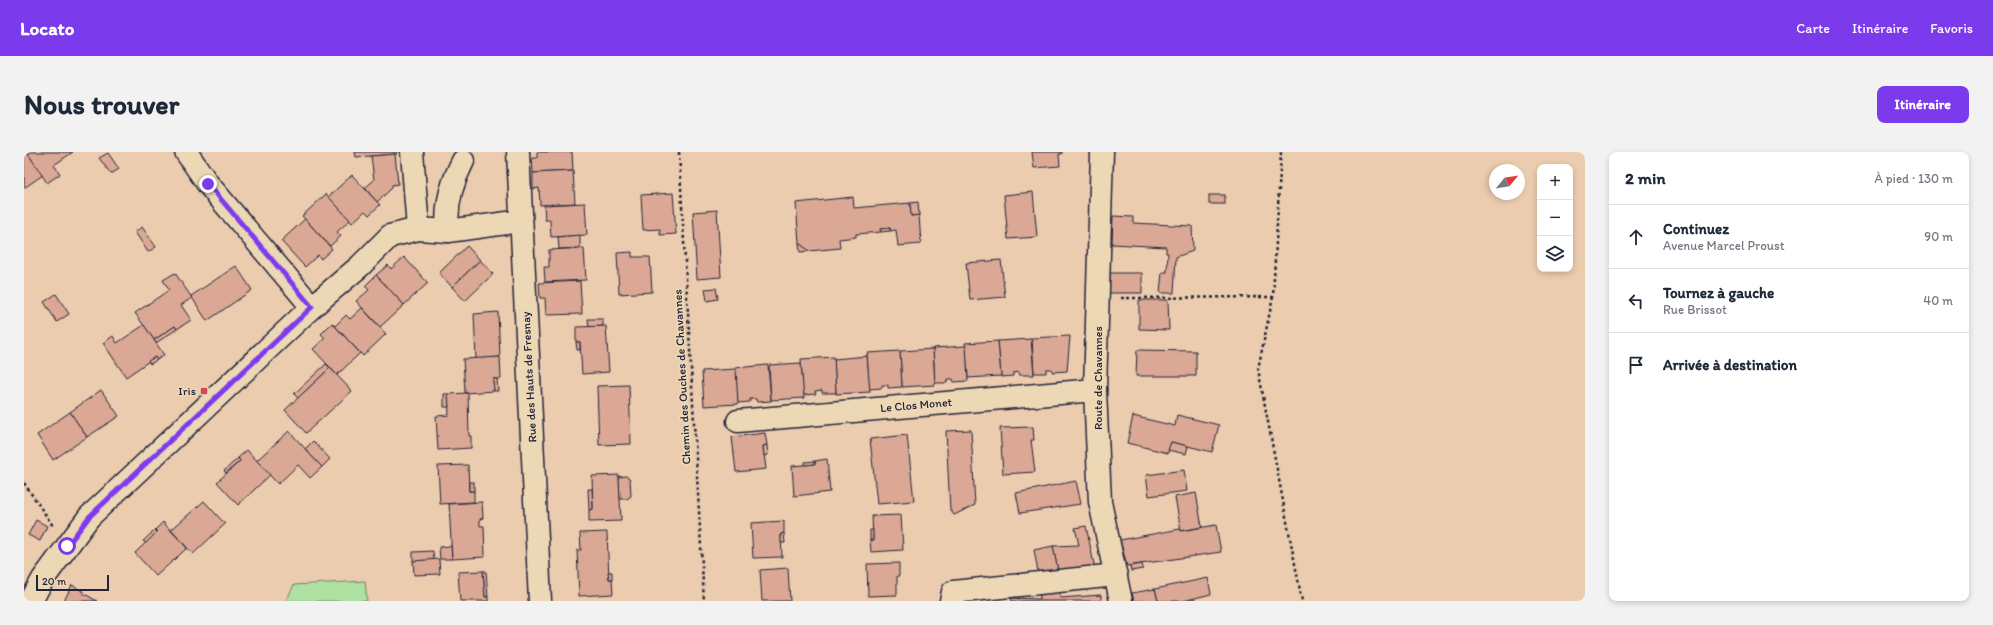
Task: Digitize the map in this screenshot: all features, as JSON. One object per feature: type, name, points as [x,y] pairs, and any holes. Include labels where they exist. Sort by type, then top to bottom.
[{"type":"street","points":[[186,152],[208,184],[312,307]]},
{"type":"street","points":[[412,152],[418,229]]},
{"type":"street","name":"Rue des Hauts de Fresnay","points":[[518,152],[540,601]]},
{"type":"street","name":"Route de Chavannes","points":[[1102,152],[1099,298],[1095,390],[1100,502],[1121,601]]},
{"type":"street","points":[[448,231],[446,215],[453,181],[463,161]]},
{"type":"street","points":[[31,601],[43,579],[89,517],[312,307],[360,266],[390,236],[418,229],[448,231],[521,221]]},
{"type":"street","name":"Le Clos Monet","points":[[738,421],[1095,390]]},
{"type":"street","points":[[951,601],[953,592],[1116,575]]},
{"type":"path","name":"Chemin des Ouches de Chavannes","points":[[679,152],[704,601]]},
{"type":"path","points":[[1280,152],[1273,297],[1258,369],[1302,601]]},
{"type":"path","points":[[1099,298],[1273,297]]},
{"type":"path","points":[[24,482],[67,546]]},
{"type":"green space","points":[[365,581],[367,601],[286,601],[294,585]]},
{"type":"building","points":[[24,152],[27,152],[43,175],[24,188]]},
{"type":"building","points":[[27,152],[73,152],[54,165],[60,174],[47,183]]},
{"type":"building","points":[[355,152],[396,152],[397,154],[356,157]]},
{"type":"building","points":[[537,152],[572,152],[573,171],[533,173],[532,158],[537,158]]},
{"type":"building","points":[[1032,152],[1062,152],[1062,154],[1059,154],[1060,166],[1034,168]]},
{"type":"building","points":[[108,153],[119,169],[111,174],[99,158]]},
{"type":"building","points":[[395,154],[398,184],[392,185],[392,188],[377,202],[365,188],[374,180],[371,156]]},
{"type":"building","points":[[573,171],[575,203],[540,205],[539,188],[533,189],[533,173]]},
{"type":"building","points":[[352,175],[380,205],[369,215],[365,211],[352,223],[328,197]]},
{"type":"building","points":[[1033,192],[1037,237],[1008,239],[1004,195]]},
{"type":"building","points":[[673,193],[676,234],[660,235],[660,229],[643,230],[641,195]]},
{"type":"building","points":[[326,194],[350,220],[337,232],[341,236],[330,246],[302,216]]},
{"type":"building","points":[[1209,195],[1225,195],[1225,204],[1209,204]]},
{"type":"building","points":[[853,197],[854,208],[910,203],[911,216],[919,215],[921,244],[898,246],[896,230],[890,231],[890,228],[880,229],[881,232],[856,234],[856,237],[839,239],[840,248],[809,251],[799,243],[796,203]]},
{"type":"building","points":[[918,202],[919,215],[911,216],[910,203]]},
{"type":"building","points":[[585,203],[587,235],[551,237],[550,220],[545,220],[544,205]]},
{"type":"building","points":[[717,210],[721,277],[697,279],[693,212]]},
{"type":"building","points":[[1113,216],[1133,217],[1133,223],[1192,226],[1193,251],[1176,257],[1174,293],[1160,293],[1162,272],[1167,272],[1168,253],[1166,253],[1166,247],[1112,244]]},
{"type":"building","points":[[305,219],[332,249],[321,259],[318,255],[305,267],[281,241]]},
{"type":"building","points":[[142,227],[156,247],[148,252],[135,232]]},
{"type":"building","points":[[890,228],[890,231],[881,232],[880,229]]},
{"type":"building","points":[[580,235],[580,248],[559,249],[558,237]]},
{"type":"building","points":[[799,243],[809,251],[800,252]]},
{"type":"building","points":[[467,246],[480,260],[452,287],[439,273]]},
{"type":"building","points":[[584,248],[586,280],[545,282],[544,267],[549,267],[549,250]]},
{"type":"building","points":[[632,252],[632,257],[650,257],[652,292],[619,294],[617,253]]},
{"type":"building","points":[[404,257],[428,283],[404,305],[376,275],[388,265],[391,269]]},
{"type":"building","points":[[480,260],[493,274],[465,301],[452,287]]},
{"type":"building","points":[[1001,260],[1005,297],[970,300],[966,263]]},
{"type":"building","points":[[236,266],[252,290],[207,321],[191,296]]},
{"type":"building","points":[[175,273],[192,298],[181,305],[191,320],[177,329],[175,326],[154,340],[135,313],[169,290],[163,280]]},
{"type":"building","points":[[1110,273],[1142,273],[1142,293],[1109,293]]},
{"type":"building","points":[[376,275],[404,305],[380,327],[356,301],[369,290],[365,286]]},
{"type":"building","points":[[580,281],[582,314],[546,315],[545,298],[540,298],[539,283]]},
{"type":"building","points":[[716,288],[718,299],[707,301],[705,289]]},
{"type":"building","points":[[56,294],[69,314],[57,322],[44,302]]},
{"type":"building","points":[[1139,300],[1168,300],[1169,330],[1139,329]]},
{"type":"building","points":[[362,308],[386,334],[363,356],[335,326],[346,315],[350,319]]},
{"type":"building","points":[[498,312],[500,357],[476,359],[474,314]]},
{"type":"building","points":[[588,319],[603,319],[603,326],[589,327]]},
{"type":"building","points":[[332,323],[360,353],[337,375],[313,349],[325,338],[321,334]]},
{"type":"building","points":[[144,325],[164,355],[157,360],[155,357],[126,377],[103,343],[113,336],[117,343]]},
{"type":"building","points":[[175,326],[177,329],[156,343],[154,340]]},
{"type":"building","points":[[606,326],[609,372],[582,374],[580,342],[576,342],[576,327]]},
{"type":"building","points":[[1070,336],[1067,371],[1052,372],[1052,369],[1046,369],[1046,373],[1034,373],[1032,338]]},
{"type":"building","points":[[1031,339],[1034,375],[1019,375],[1019,372],[1013,373],[1013,376],[1001,377],[998,341]]},
{"type":"building","points":[[998,341],[1001,376],[968,378],[965,343]]},
{"type":"building","points":[[576,342],[580,342],[580,350],[577,350]]},
{"type":"building","points":[[966,346],[968,381],[954,382],[953,379],[947,379],[947,383],[935,383],[933,348]]},
{"type":"building","points":[[933,349],[935,385],[902,387],[900,351]]},
{"type":"building","points":[[1137,350],[1196,351],[1196,376],[1136,376]]},
{"type":"building","points":[[900,351],[902,387],[888,388],[888,385],[882,385],[882,388],[869,389],[867,353]]},
{"type":"building","points":[[867,356],[870,392],[836,394],[834,359]]},
{"type":"building","points":[[155,357],[157,360],[150,364],[148,361]]},
{"type":"building","points":[[500,357],[501,379],[493,379],[494,391],[465,393],[463,359]]},
{"type":"building","points":[[834,357],[836,393],[822,393],[822,390],[815,391],[816,394],[803,395],[801,359]]},
{"type":"building","points":[[801,363],[804,398],[771,400],[769,365]]},
{"type":"building","points":[[326,364],[330,368],[298,398],[294,394]]},
{"type":"building","points":[[768,365],[771,401],[757,402],[756,399],[750,399],[750,402],[737,403],[735,368]]},
{"type":"building","points":[[330,368],[352,391],[306,433],[285,410]]},
{"type":"building","points":[[736,369],[738,404],[704,406],[702,371]]},
{"type":"building","points":[[493,379],[497,379],[498,391],[494,391]]},
{"type":"building","points":[[629,385],[631,444],[599,445],[597,386]]},
{"type":"building","points":[[101,390],[119,416],[87,437],[70,412]]},
{"type":"building","points":[[468,393],[469,436],[471,436],[471,448],[438,450],[436,416],[449,415],[448,394]]},
{"type":"building","points":[[444,394],[448,394],[449,407],[444,407]]},
{"type":"building","points":[[70,412],[87,437],[53,460],[37,435]]},
{"type":"building","points":[[1177,415],[1219,425],[1212,452],[1171,442],[1168,453],[1127,443],[1133,416],[1175,426]]},
{"type":"building","points":[[1033,427],[1034,440],[1031,440],[1035,472],[1003,474],[1000,428]]},
{"type":"building","points":[[971,430],[975,505],[954,515],[950,510],[946,431]]},
{"type":"building","points":[[289,431],[322,467],[310,478],[298,465],[278,484],[256,461]]},
{"type":"building","points":[[765,433],[767,445],[763,446],[766,469],[736,472],[732,437]]},
{"type":"building","points":[[907,435],[914,501],[877,504],[870,439]]},
{"type":"building","points":[[313,441],[330,459],[322,467],[305,449]]},
{"type":"building","points":[[1171,442],[1188,446],[1186,454],[1168,450]]},
{"type":"building","points":[[767,445],[768,455],[764,456],[763,446]]},
{"type":"building","points":[[247,450],[270,475],[238,505],[217,482],[240,461],[238,458]]},
{"type":"building","points":[[238,458],[240,461],[226,473],[224,471]]},
{"type":"building","points":[[827,459],[830,492],[794,496],[792,466],[815,464],[815,461]]},
{"type":"building","points":[[815,461],[815,464],[805,465],[805,462]]},
{"type":"building","points":[[468,465],[469,491],[474,491],[474,502],[440,504],[438,466]]},
{"type":"building","points":[[1184,470],[1187,491],[1149,496],[1146,475]]},
{"type":"building","points":[[619,475],[621,521],[589,522],[589,510],[593,509],[592,476]]},
{"type":"building","points":[[626,476],[630,479],[631,496],[627,499],[620,499],[619,477]]},
{"type":"building","points":[[1076,481],[1081,504],[1020,513],[1016,493]]},
{"type":"building","points":[[469,482],[474,482],[474,491],[469,491]]},
{"type":"building","points":[[588,489],[592,489],[593,509],[589,510]]},
{"type":"building","points":[[1196,493],[1202,527],[1181,531],[1175,497]]},
{"type":"building","points":[[204,501],[225,524],[193,554],[171,530]]},
{"type":"building","points":[[482,502],[483,518],[480,519],[480,526],[484,526],[485,557],[452,559],[449,504]]},
{"type":"building","points":[[901,515],[903,550],[871,552],[870,540],[873,540],[872,516]]},
{"type":"building","points":[[36,520],[47,526],[40,541],[28,535]]},
{"type":"building","points":[[784,521],[784,533],[781,534],[782,557],[753,558],[751,523]]},
{"type":"building","points":[[163,522],[187,548],[156,576],[135,553],[157,532],[155,530]]},
{"type":"building","points":[[1216,525],[1221,552],[1127,566],[1120,540],[1180,529],[1181,531]]},
{"type":"building","points":[[1086,526],[1095,569],[1058,571],[1053,546],[1079,545],[1075,528]]},
{"type":"building","points":[[155,530],[157,532],[146,543],[143,541]]},
{"type":"building","points":[[870,530],[873,530],[873,540],[870,540]]},
{"type":"building","points":[[607,532],[609,579],[612,579],[613,594],[579,596],[577,550],[581,550],[580,533]]},
{"type":"building","points":[[784,533],[785,543],[781,543],[781,534]]},
{"type":"building","points":[[451,546],[452,559],[440,559],[439,547]]},
{"type":"building","points":[[1053,546],[1058,571],[1038,572],[1034,550]]},
{"type":"building","points":[[433,551],[434,560],[413,561],[413,552]]},
{"type":"building","points":[[439,559],[440,574],[414,575],[413,561]]},
{"type":"building","points":[[899,563],[897,595],[868,596],[867,564]]},
{"type":"building","points":[[1142,564],[1143,569],[1131,571],[1130,566]]},
{"type":"building","points":[[788,568],[790,601],[762,601],[760,570]]},
{"type":"building","points":[[483,571],[486,571],[488,597],[485,597]]},
{"type":"building","points":[[483,571],[485,597],[488,597],[488,601],[460,601],[458,572]]},
{"type":"building","points":[[608,572],[612,572],[612,579],[609,579]]},
{"type":"building","points":[[1208,578],[1211,594],[1183,601],[1158,601],[1155,589]]},
{"type":"building","points":[[72,585],[84,592],[83,593],[97,601],[64,601]]},
{"type":"building","points":[[1060,588],[1060,598],[1101,595],[1101,601],[1012,601],[1011,598],[1040,599],[1039,589]]},
{"type":"building","points":[[1155,589],[1158,601],[1134,601],[1132,593]]},
{"type":"place","name":"Iris","points":[[204,391]]},
{"type":"route","points":[[67,546],[89,517],[312,307],[208,184]]}]
